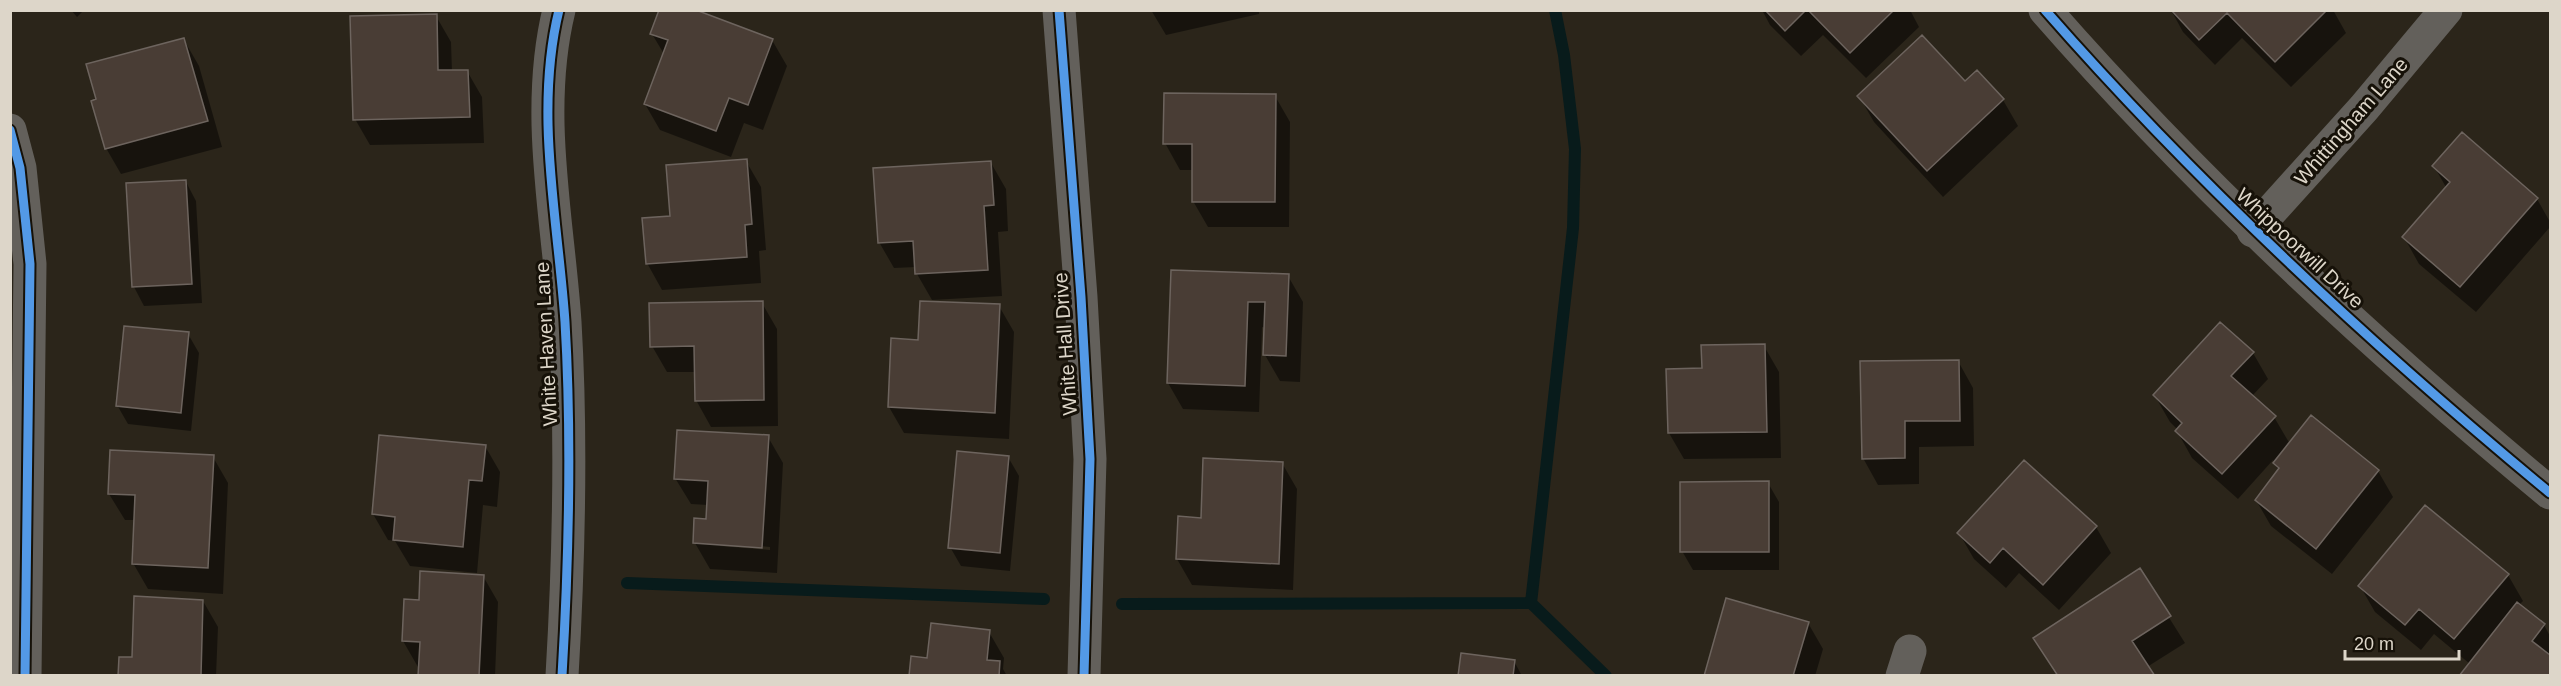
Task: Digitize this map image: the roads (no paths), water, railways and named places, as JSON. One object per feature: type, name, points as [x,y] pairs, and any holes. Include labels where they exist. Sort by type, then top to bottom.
[{"type":"street","name":"White Haven Lane","points":[[559,10],[548,68],[552,183],[569,388],[569,560],[562,675]]},
{"type":"street","name":"White Hall Drive","points":[[1059,10],[1081,297],[1090,459],[1084,675]]},
{"type":"street","name":"Whippoorwill Drive","points":[[2044,10],[2172,149],[2253,231],[2373,341],[2550,493]]},
{"type":"street","name":"Whittingham Lane","points":[[2253,231],[2364,108],[2446,10]]},
{"type":"street","points":[[10,130],[20,168],[30,264],[25,675]]},
{"type":"waterway","points":[[1555,10],[1564,55],[1575,149],[1573,228],[1531,603],[1606,676]]},
{"type":"waterway","points":[[627,583],[1044,599]]},
{"type":"waterway","points":[[1122,604],[1531,603]]}]
